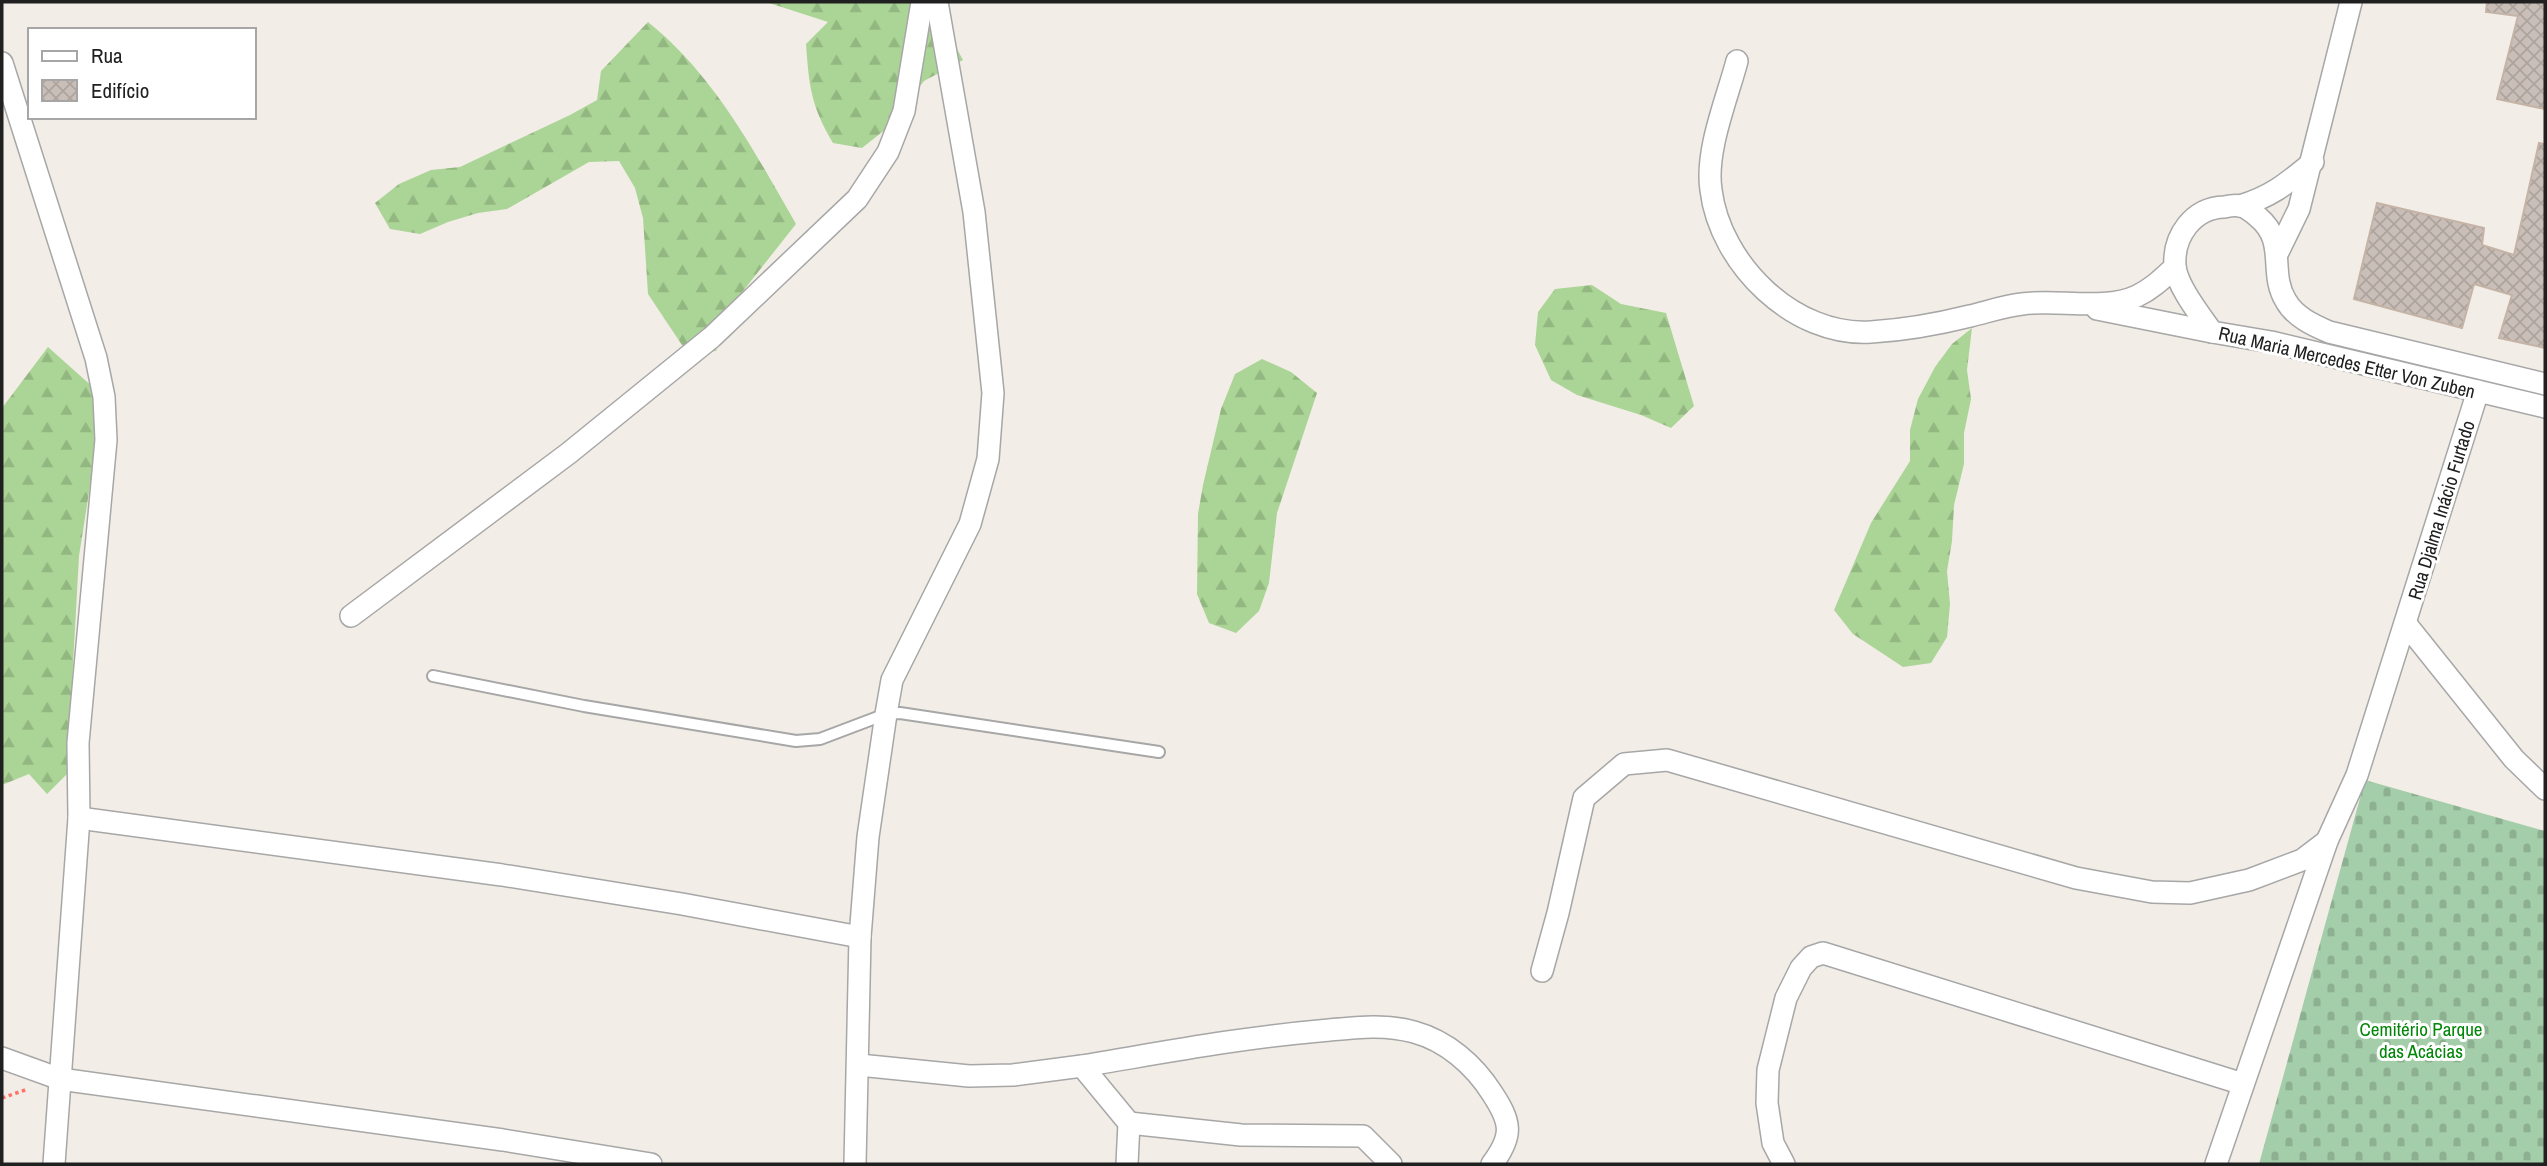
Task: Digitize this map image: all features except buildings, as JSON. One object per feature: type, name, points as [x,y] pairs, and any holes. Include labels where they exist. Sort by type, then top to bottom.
[{"type":"street","points":[[351,616],[569,453],[712,337],[857,199],[888,152],[904,111],[922,2]]},
{"type":"street","points":[[855,1164],[860,937],[868,837],[886,713],[892,680],[970,524],[988,459],[993,393],[974,212],[937,2]]},
{"type":"street","points":[[2278,252],[2300,209],[2351,2]]},
{"type":"street","points":[[1737,61],[1712,155],[1710,189],[1717,216],[1730,248],[1754,279],[1776,299],[1806,319],[1835,330],[1869,333],[1934,325],[2021,303],[2119,302],[2136,297],[2175,267],[2178,240],[2187,224],[2201,213],[2216,207],[2240,205],[2262,199],[2313,162]]},
{"type":"street","points":[[2,63],[96,358],[104,397],[106,440],[78,743],[79,818],[54,1164]]},
{"type":"street","name":"Rua Maria Mercedes Etter Von Zuben","points":[[2240,205],[2265,222],[2273,233],[2278,252],[2277,276],[2286,301],[2306,321],[2329,332],[2545,384]]},
{"type":"street","name":"Rua Maria Mercedes Etter Von Zuben","points":[[2175,267],[2184,288],[2212,332],[2284,344],[2545,407]]},
{"type":"street","points":[[2071,303],[2212,332]]},
{"type":"street","name":"Rua Djalma Inácio Furtado","points":[[2478,391],[2406,624],[2514,759],[2545,789]]},
{"type":"street","points":[[2216,1164],[2327,841],[2357,775],[2406,624]]},
{"type":"street","points":[[1542,971],[1584,798],[1625,764],[1667,761],[2076,878],[2152,892],[2190,893],[2249,880],[2302,860],[2327,841]]},
{"type":"street","points":[[79,818],[502,875],[860,937]]},
{"type":"street","points":[[1784,1164],[1773,1143],[1768,1103],[1768,1070],[1786,998],[1801,968],[1811,957],[1823,953],[2244,1084]]},
{"type":"street","points":[[859,1065],[970,1076],[1013,1075],[1275,1035],[1376,1026],[1414,1032],[1450,1047],[1484,1080],[1504,1111],[1509,1128],[1506,1144],[1492,1164]]},
{"type":"street","points":[[2,1058],[60,1079],[503,1140],[651,1164]]},
{"type":"street","points":[[1082,1066],[1129,1124],[1127,1164]]},
{"type":"street","points":[[1129,1124],[1241,1135],[1363,1136],[1391,1164]]},
{"type":"lane","points":[[433,676],[584,706],[796,741],[820,739],[886,713],[900,713],[1159,752]]},
{"type":"green space","points":[[766,2],[931,2],[963,60],[924,81],[886,129],[862,148],[833,143],[812,95],[806,44],[828,22]]},
{"type":"green space","points":[[648,22],[672,43],[713,90],[748,142],[796,224],[743,291],[716,351],[688,354],[648,294],[643,218],[635,188],[619,161],[589,162],[507,209],[478,213],[420,234],[390,229],[375,203],[399,184],[431,170],[460,167],[597,100],[601,71]]},
{"type":"green space","points":[[1592,285],[1621,304],[1666,313],[1694,406],[1671,428],[1641,415],[1577,395],[1551,380],[1535,345],[1538,312],[1555,289]]},
{"type":"green space","points":[[1972,328],[1967,370],[1971,399],[1964,433],[1964,464],[1954,505],[1947,571],[1950,604],[1947,637],[1931,663],[1903,667],[1853,634],[1834,610],[1871,523],[1910,461],[1910,430],[1918,399],[1935,367],[1952,344]]},
{"type":"green space","points":[[48,347],[104,397],[79,556],[67,774],[47,794],[29,774],[2,785],[2,408]]},
{"type":"green space","points":[[1262,359],[1291,372],[1317,393],[1277,513],[1269,583],[1259,611],[1236,633],[1209,623],[1197,594],[1198,514],[1221,409],[1235,374]]},
{"type":"green space","name":"Cemitério Parque das Acácias","points":[[2365,780],[2545,831],[2545,1164],[2259,1164]]}]
